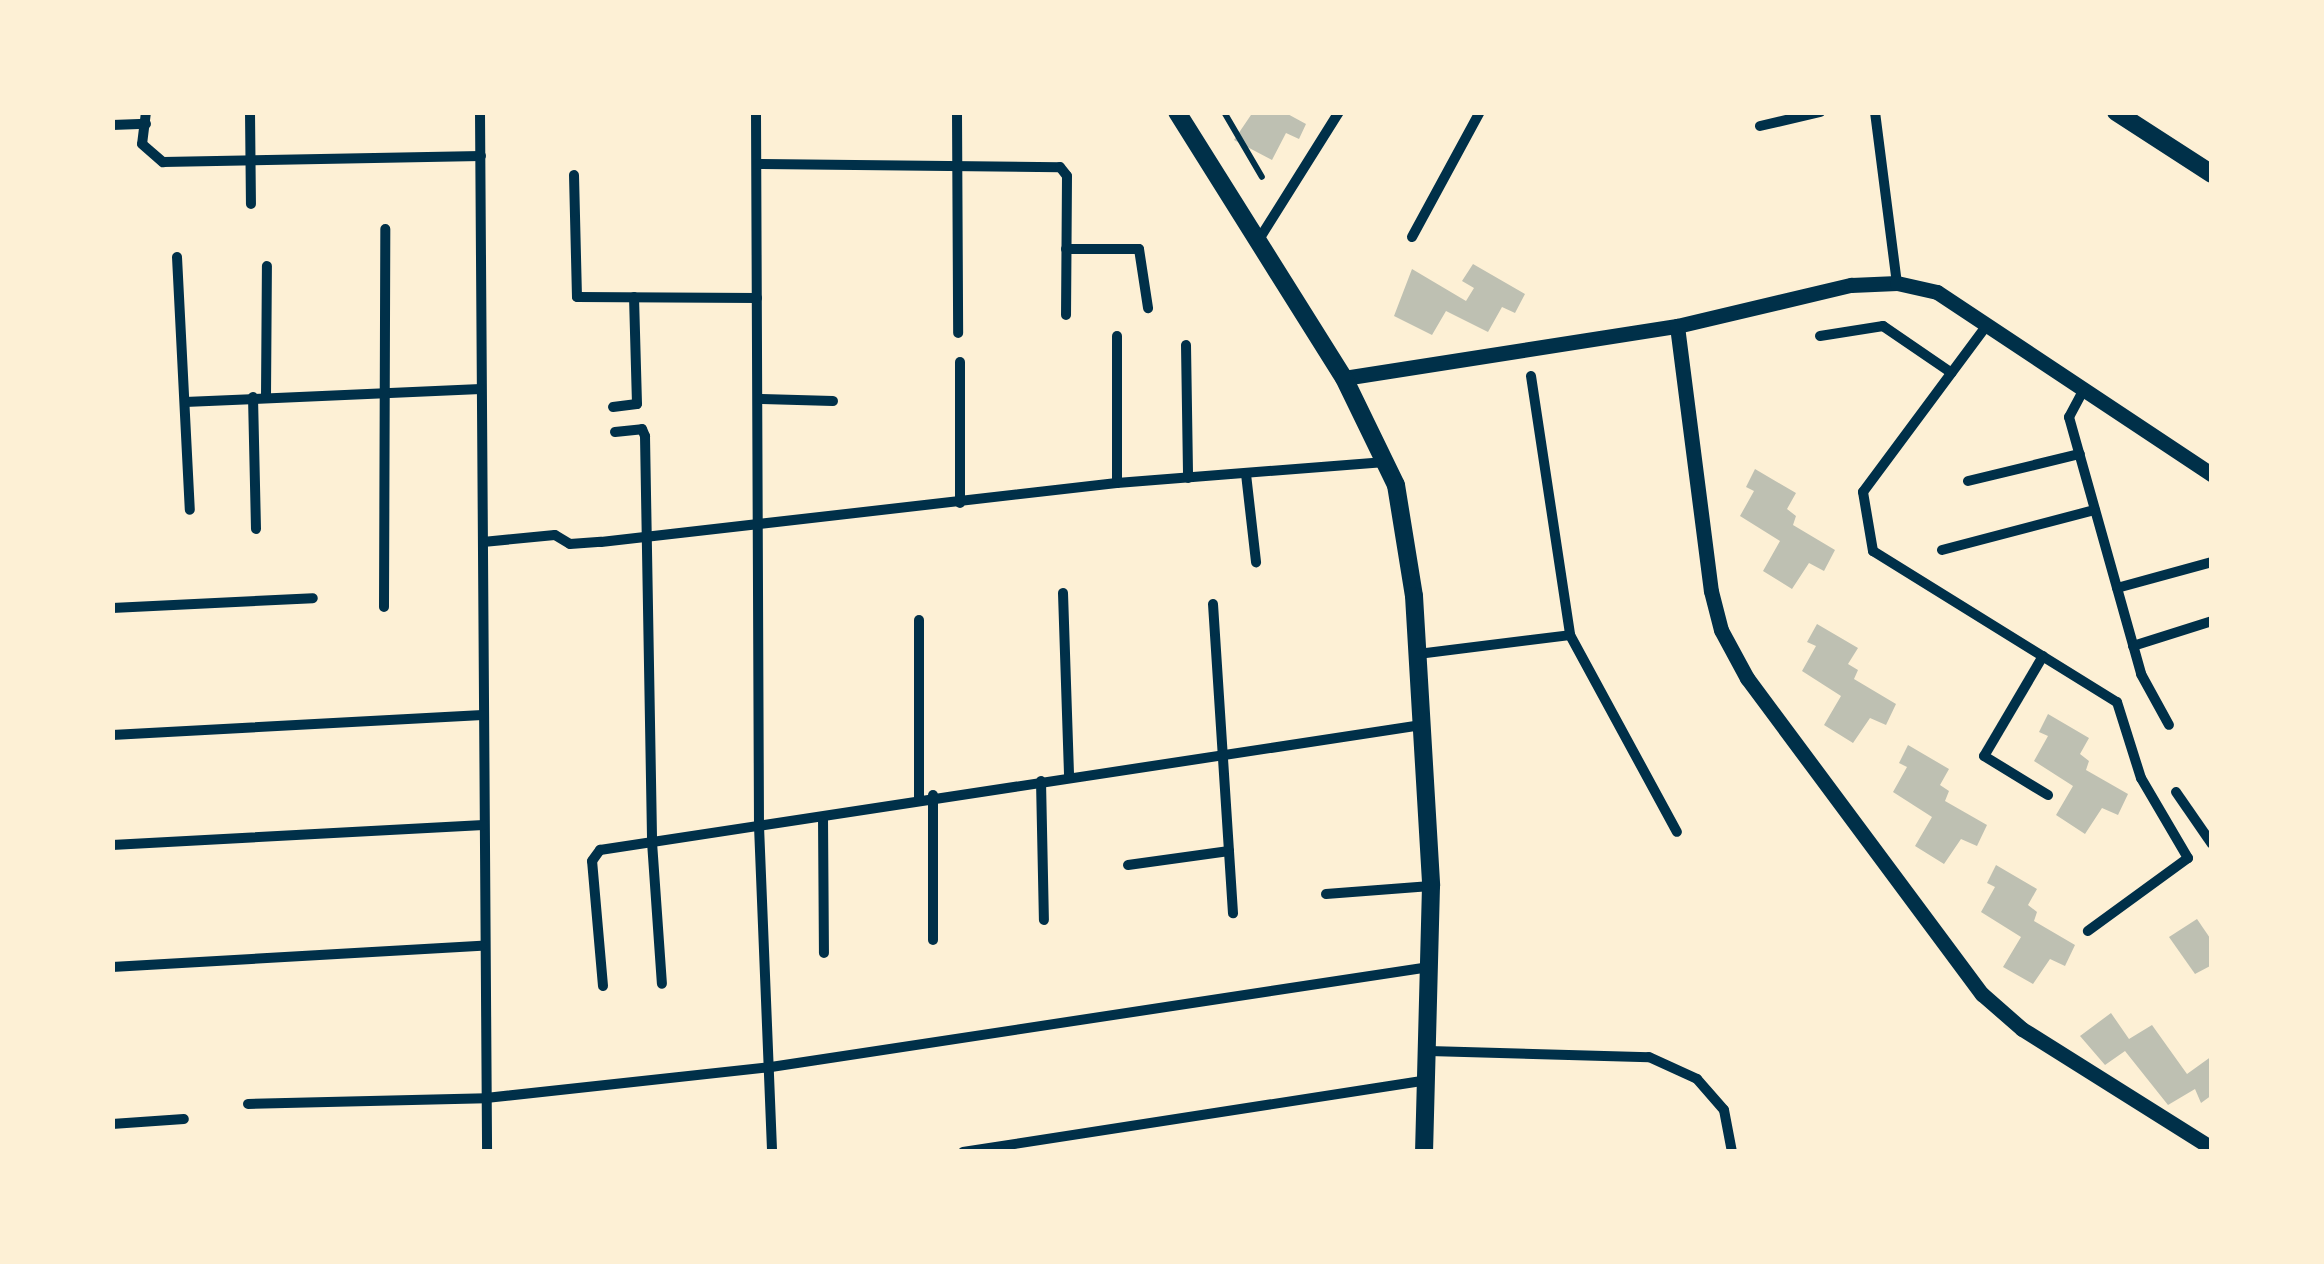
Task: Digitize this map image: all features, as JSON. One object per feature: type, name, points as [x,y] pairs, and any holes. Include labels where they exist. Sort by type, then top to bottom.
[{"type":"main road","points":[[1177,112],[1344,378],[1386,462],[1414,596],[1431,886],[1424,1152]]},
{"type":"main road","points":[[2116,112],[2212,174]]},
{"type":"street","points":[[250,112],[251,204]]},
{"type":"street","points":[[480,112],[481,946],[487,1152]]},
{"type":"street","points":[[756,112],[762,525],[759,826],[772,1152]]},
{"type":"street","points":[[957,112],[958,334]]},
{"type":"street","points":[[1258,241],[1338,112]]},
{"type":"street","points":[[1412,237],[1480,112]]},
{"type":"street","points":[[1760,126],[1820,112]]},
{"type":"street","points":[[1875,112],[1897,283]]},
{"type":"street","points":[[112,125],[146,118],[142,144],[154,160],[481,156]]},
{"type":"street","points":[[758,164],[1065,170],[1066,315]]},
{"type":"street","points":[[574,176],[577,296],[757,298]]},
{"type":"street","points":[[384,607],[385,230]]},
{"type":"street","points":[[1066,249],[1140,249],[1148,308]]},
{"type":"street","points":[[178,257],[190,510]]},
{"type":"street","points":[[266,266],[266,397]]},
{"type":"street","points":[[1344,378],[1676,326],[1852,285],[1897,283],[1937,292],[2212,475]]},
{"type":"street","points":[[613,407],[637,404],[634,297]]},
{"type":"street","points":[[1987,325],[1863,492],[1873,551],[2117,702],[2141,778],[2188,858],[2088,932]]},
{"type":"street","points":[[1676,326],[1711,591],[1721,630],[1747,678],[1982,994],[2022,1030],[2212,1148]]},
{"type":"street","points":[[1820,336],[1884,326],[1952,373]]},
{"type":"street","points":[[1117,336],[1117,483]]},
{"type":"street","points":[[1186,345],[1188,478]]},
{"type":"street","points":[[960,362],[960,503]]},
{"type":"street","points":[[1531,376],[1570,635],[1677,832]]},
{"type":"street","points":[[185,402],[481,389]]},
{"type":"street","points":[[2084,390],[2070,417],[2133,646],[2170,725]]},
{"type":"street","points":[[253,398],[256,528]]},
{"type":"street","points":[[760,400],[833,401]]},
{"type":"street","points":[[615,432],[642,429],[644,436],[652,842],[662,984]]},
{"type":"street","points":[[1968,482],[2080,454]]},
{"type":"street","points":[[483,542],[647,538],[1117,483],[1386,462]]},
{"type":"street","points":[[1246,474],[1256,562]]},
{"type":"street","points":[[1942,550],[2095,510]]},
{"type":"street","points":[[2117,588],[2212,562]]},
{"type":"street","points":[[1064,593],[1069,776]]},
{"type":"street","points":[[112,608],[313,598]]},
{"type":"street","points":[[1213,604],[1232,913]]},
{"type":"street","points":[[919,620],[919,797]]},
{"type":"street","points":[[2133,646],[2212,621]]},
{"type":"street","points":[[1418,654],[1570,635]]},
{"type":"street","points":[[2043,656],[1984,756],[2048,795]]},
{"type":"street","points":[[112,735],[482,715]]},
{"type":"street","points":[[603,986],[594,853],[822,817],[919,797],[1422,725]]},
{"type":"street","points":[[1041,781],[1044,920]]},
{"type":"street","points":[[2176,792],[2212,844]]},
{"type":"street","points":[[933,795],[933,940]]},
{"type":"street","points":[[822,817],[824,953]]},
{"type":"street","points":[[112,845],[483,825]]},
{"type":"street","points":[[1128,865],[1229,851]]},
{"type":"street","points":[[1326,894],[1431,886]]},
{"type":"street","points":[[112,967],[481,946]]},
{"type":"street","points":[[248,1104],[486,1098],[771,1067],[1429,967]]},
{"type":"street","points":[[1429,1051],[1649,1057],[1706,1089],[1724,1110],[1732,1152]]},
{"type":"street","points":[[963,1152],[1428,1080]]},
{"type":"street","points":[[112,1124],[184,1118]]},
{"type":"lane","points":[[1224,112],[1262,177]]},
{"type":"building","points":[[1253,112],[1284,112],[1306,124],[1299,139],[1286,133],[1272,160],[1234,140]]},
{"type":"building","points":[[1473,264],[1525,294],[1515,313],[1502,307],[1488,332],[1446,311],[1432,335],[1394,316],[1412,269],[1466,301],[1474,288],[1462,281]]},
{"type":"building","points":[[1755,469],[1796,493],[1787,509],[1796,516],[1793,525],[1835,550],[1824,571],[1809,563],[1792,589],[1763,571],[1780,541],[1740,516],[1754,491],[1746,487]]},
{"type":"building","points":[[1817,624],[1858,648],[1848,664],[1858,670],[1854,679],[1896,704],[1886,725],[1870,718],[1853,743],[1824,725],[1841,696],[1802,671],[1816,646],[1807,642]]},
{"type":"building","points":[[2048,714],[2089,738],[2080,754],[2089,761],[2086,770],[2128,794],[2118,815],[2102,808],[2085,834],[2056,815],[2073,786],[2034,761],[2048,736],[2039,732]]},
{"type":"building","points":[[1908,745],[1949,769],[1940,785],[1949,791],[1945,801],[1987,825],[1977,846],[1961,839],[1944,864],[1915,846],[1932,817],[1893,792],[1907,767],[1899,763]]},
{"type":"building","points":[[1996,865],[2037,889],[2028,905],[2037,912],[2034,921],[2075,945],[2065,966],[2050,959],[2033,984],[2003,967],[2021,937],[1981,912],[1995,887],[1987,883]]},
{"type":"building","points":[[2197,919],[2212,941],[2212,965],[2195,974],[2169,937]]},
{"type":"building","points":[[2111,1013],[2129,1039],[2152,1025],[2187,1074],[2212,1056],[2212,1095],[2201,1103],[2195,1089],[2168,1105],[2125,1051],[2105,1065],[2080,1036]]}]
